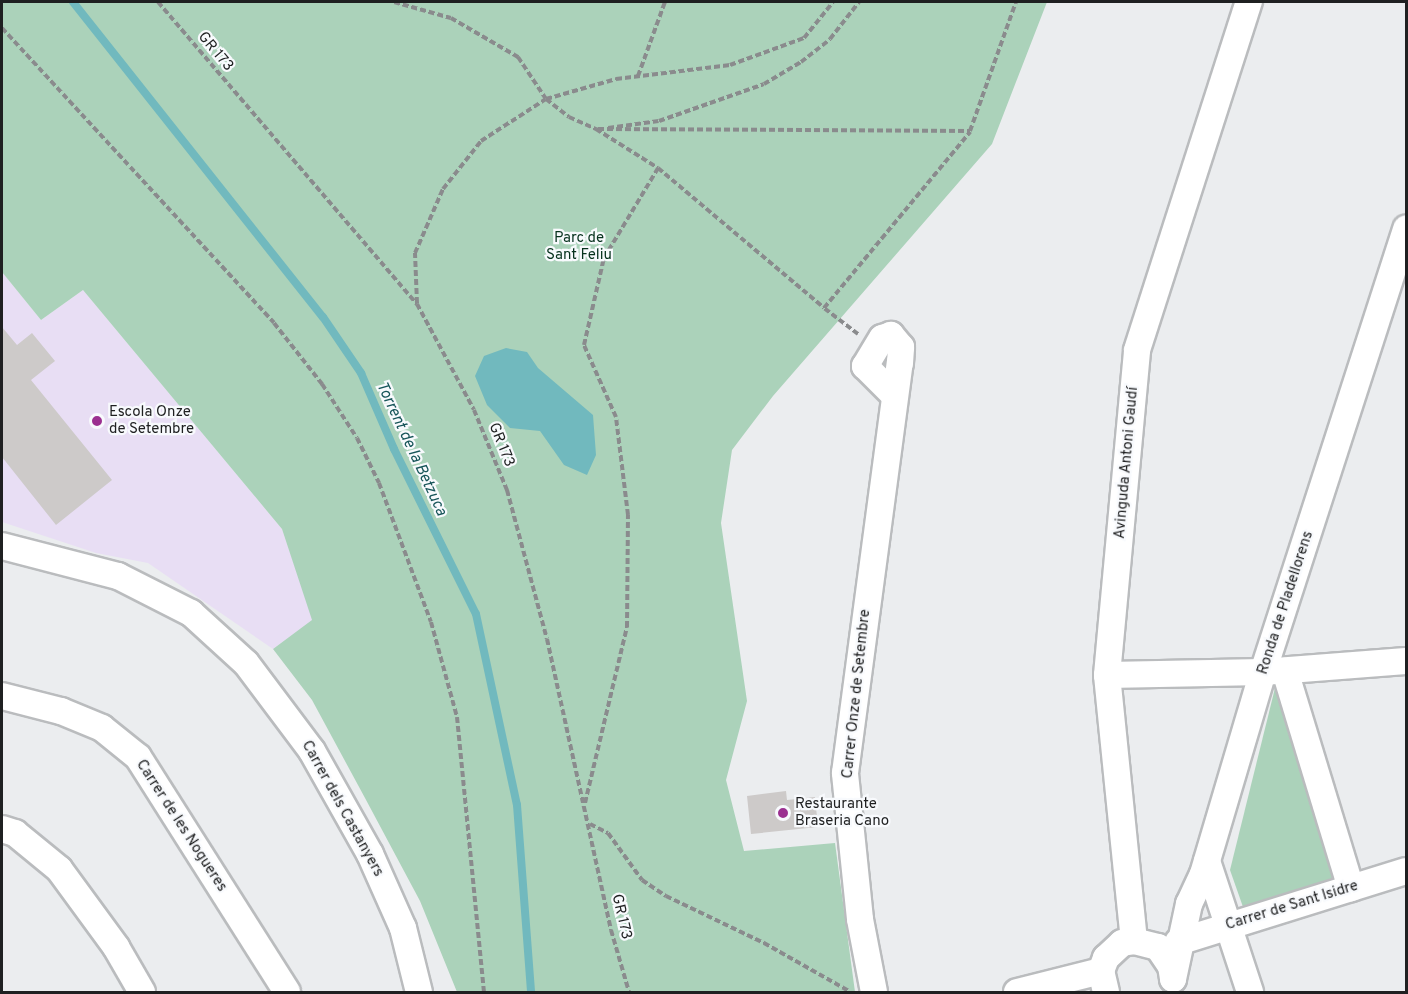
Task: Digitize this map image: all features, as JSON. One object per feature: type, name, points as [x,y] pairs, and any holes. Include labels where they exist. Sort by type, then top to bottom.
[{"type":"street","name":"Avinguda Antoni Gaudí","points":[[1134,940],[1107,675],[1137,350],[1249,2]]},
{"type":"street","name":"Ronda de Pladellorens","points":[[1171,986],[1178,942],[1274,671],[1407,230]]},
{"type":"street","name":"Carrer Onze de Setembre","points":[[874,993],[860,919],[845,773],[901,347],[891,335],[875,347]]},
{"type":"street","name":"Carrer dels Castanyers","points":[[2,546],[118,576],[191,613],[246,663],[312,751],[370,854],[403,928],[421,990]]},
{"type":"street","points":[[1107,675],[1274,671],[1407,662]]},
{"type":"street","points":[[1274,671],[1351,888]]},
{"type":"street","name":"Carrer de les Nogueres","points":[[2,696],[61,711],[102,728],[138,757],[287,993]]},
{"type":"street","points":[[2,829],[15,833],[59,869],[116,947],[142,993]]},
{"type":"street","points":[[1207,861],[1250,993]]},
{"type":"street","name":"Carrer de Sant Isidre","points":[[1178,942],[1407,871]]},
{"type":"street","points":[[1017,993],[1104,982],[1114,949],[1134,940],[1158,947],[1172,966],[1171,986]]},
{"type":"path","name":"GR 173","points":[[158,2],[417,304],[448,355],[507,490],[547,639],[611,930],[629,993]]},
{"type":"path","points":[[394,2],[451,18],[481,33],[518,57],[546,99],[568,117],[596,129],[658,168],[824,308],[875,347]]},
{"type":"path","points":[[638,76],[665,2]]},
{"type":"path","points":[[417,304],[415,253],[443,189],[482,141],[546,99],[638,76],[730,65],[804,38],[833,2]]},
{"type":"path","points":[[596,129],[659,121],[764,84],[801,62],[830,39],[859,2]]},
{"type":"path","points":[[824,308],[970,131],[1016,2]]},
{"type":"path","points":[[2,28],[274,323],[322,384],[357,438],[379,483],[431,622],[457,717],[484,993]]},
{"type":"path","points":[[596,129],[970,131]]},
{"type":"path","points":[[584,803],[627,627],[628,515],[616,417],[584,345],[604,258],[658,168]]},
{"type":"path","points":[[589,824],[608,833],[642,880],[666,896],[764,943],[852,993]]},
{"type":"shaded area","name":"Escola Onze de Setembre","points":[[2,272],[41,320],[83,290],[282,529],[313,620],[273,649],[148,563],[96,553],[2,522]]},
{"type":"green space","name":"Parc de Sant Feliu","points":[[2,2],[1047,2],[992,144],[773,396],[732,450],[721,523],[747,701],[726,780],[744,851],[835,843],[855,992],[457,992],[420,901],[365,798],[312,700],[273,649],[312,620],[282,529],[83,290],[41,320],[2,272]]},
{"type":"green space","points":[[1277,680],[1338,877],[1243,907],[1230,870]]},
{"type":"water","points":[[506,348],[527,352],[538,368],[593,415],[596,455],[587,475],[564,465],[540,431],[510,428],[487,405],[475,376],[484,356]]},
{"type":"building","points":[[2,327],[17,345],[32,333],[55,361],[31,380],[112,480],[56,525],[2,457]]},
{"type":"building","name":"Restaurante Braseria Cano","points":[[786,791],[787,800],[815,797],[818,827],[751,834],[747,796]]},
{"type":"waterway","name":"Torrent de la Betzuca","points":[[73,2],[323,317],[361,373],[394,449],[476,614],[517,805],[531,992]]},
{"type":"place","name":"Escola Onze de Setembre","points":[[97,421]]},
{"type":"place","name":"Restaurante Braseria Cano","points":[[783,813]]}]
